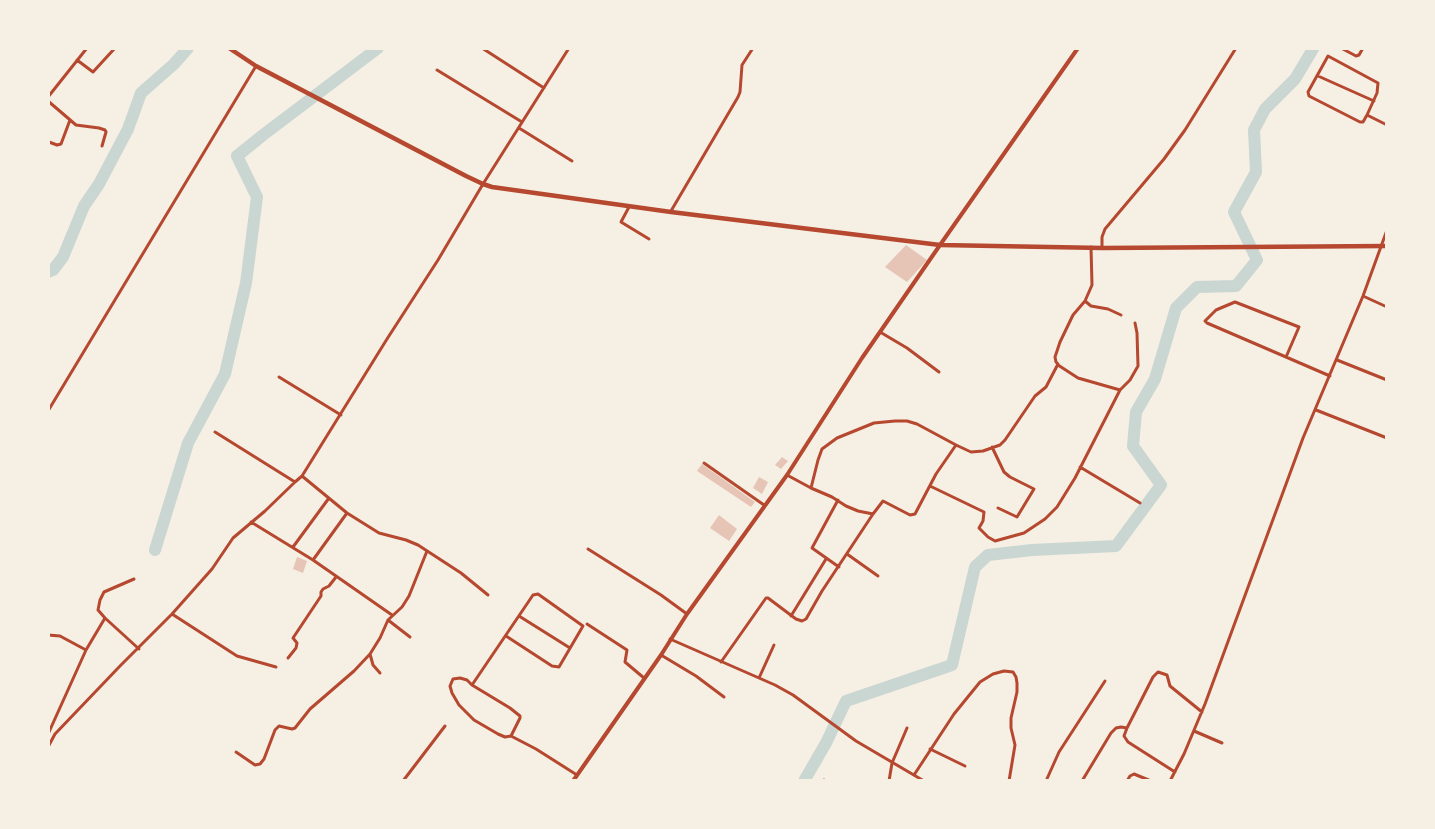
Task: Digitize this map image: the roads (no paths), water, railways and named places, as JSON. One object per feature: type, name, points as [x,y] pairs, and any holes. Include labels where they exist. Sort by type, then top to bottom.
[{"type":"main road","points":[[229,48],[256,66],[483,184],[629,207],[940,245],[1091,248],[1387,246]]},
{"type":"street","points":[[48,97],[87,48]]},
{"type":"street","points":[[77,60],[93,72],[116,48]]},
{"type":"street","points":[[482,48],[544,87]]},
{"type":"street","points":[[48,747],[56,734],[139,649],[212,569],[230,541],[302,476],[569,48]]},
{"type":"street","points":[[670,212],[738,97],[742,65],[753,48]]},
{"type":"street","points":[[573,781],[687,614],[787,475],[880,332],[1078,48]]},
{"type":"street","points":[[1102,248],[1102,237],[1105,230],[1185,130],[1236,48]]},
{"type":"street","points":[[1341,48],[1356,56],[1363,48]]},
{"type":"street","points":[[1328,56],[1378,82],[1374,101],[1362,122],[1309,96],[1308,93],[1317,76],[1328,56]]},
{"type":"street","points":[[48,411],[256,66]]},
{"type":"street","points":[[437,70],[522,122]]},
{"type":"street","points":[[1317,76],[1374,101]]},
{"type":"street","points":[[48,101],[75,124],[105,130],[102,146]]},
{"type":"street","points":[[1367,115],[1387,125]]},
{"type":"street","points":[[49,142],[61,144],[70,120]]},
{"type":"street","points":[[519,128],[572,161]]},
{"type":"street","points":[[629,207],[621,222],[649,239]]},
{"type":"street","points":[[1170,781],[1194,731],[1226,652],[1303,438],[1363,296],[1387,230]]},
{"type":"street","points":[[1091,248],[1092,285],[1085,301],[1073,315],[1060,342],[1055,357],[1056,362],[1078,378],[1120,390]]},
{"type":"street","points":[[1363,296],[1387,307]]},
{"type":"street","points":[[1085,301],[1091,306],[1108,309],[1121,315]]},
{"type":"street","points":[[1286,357],[1299,327],[1235,302],[1216,310],[1205,321],[1206,323],[1286,357],[1330,375]]},
{"type":"street","points":[[930,486],[984,512],[979,528],[988,537],[998,542],[1024,533],[1045,519],[1057,507],[1120,390],[1130,380],[1138,366],[1135,323]]},
{"type":"street","points":[[880,332],[907,348],[939,372]]},
{"type":"street","points":[[1336,360],[1387,380]]},
{"type":"street","points":[[811,488],[822,449],[837,438],[874,423],[895,421],[917,424],[970,452],[983,451],[1000,445],[1035,396],[1046,387],[1058,364]]},
{"type":"street","points":[[279,377],[341,415]]},
{"type":"street","points":[[1316,410],[1387,438]]},
{"type":"street","points":[[215,432],[295,482]]},
{"type":"street","points":[[721,662],[766,598],[791,616],[802,621],[806,619],[822,591],[883,501],[910,515],[915,514],[936,474],[956,445]]},
{"type":"street","points":[[992,447],[1004,472],[1034,489],[1017,518],[998,508]]},
{"type":"street","points":[[704,462],[764,505]]},
{"type":"street","points":[[1080,468],[1140,503]]},
{"type":"street","points":[[787,475],[846,506],[873,514]]},
{"type":"street","points":[[302,476],[347,513],[379,533],[406,540],[427,551],[461,573],[488,595]]},
{"type":"street","points":[[293,548],[329,498]]},
{"type":"street","points":[[838,501],[812,550],[839,567]]},
{"type":"street","points":[[313,560],[347,513]]},
{"type":"street","points":[[251,522],[313,560],[392,615]]},
{"type":"street","points":[[588,549],[687,614]]},
{"type":"street","points":[[236,752],[255,765],[260,764],[279,726],[295,728],[310,709],[354,671],[370,654],[388,620],[402,607],[409,596],[427,551]]},
{"type":"street","points":[[847,554],[878,576]]},
{"type":"street","points":[[791,616],[826,559]]},
{"type":"street","points":[[288,658],[296,648],[297,643],[293,638],[321,596],[323,589],[330,586],[336,577]]},
{"type":"street","points":[[134,579],[102,595],[98,610],[139,649]]},
{"type":"street","points":[[472,685],[535,594],[583,626],[559,667],[555,667],[506,636]]},
{"type":"street","points":[[172,614],[237,656],[276,667]]},
{"type":"street","points":[[519,616],[570,648]]},
{"type":"street","points":[[56,734],[49,731],[86,650],[105,618]]},
{"type":"street","points":[[388,620],[410,637]]},
{"type":"street","points":[[587,624],[627,650],[625,662],[644,678]]},
{"type":"street","points":[[48,635],[60,636],[86,650]]},
{"type":"street","points":[[670,639],[793,695],[856,741],[924,781]]},
{"type":"street","points":[[759,678],[774,645]]},
{"type":"street","points":[[370,654],[373,665],[380,673]]},
{"type":"street","points":[[661,654],[724,697]]},
{"type":"street","points":[[914,775],[954,714],[980,682],[1004,670],[1013,672],[1016,677],[1017,692],[1011,718],[1015,745],[1009,781]]},
{"type":"street","points":[[1175,772],[1128,742],[1124,736],[1127,729],[1153,676],[1158,672],[1167,675],[1170,686],[1202,712]]},
{"type":"street","points":[[510,736],[520,716],[467,680],[460,678],[453,680],[450,686],[452,693],[459,705],[474,720],[498,734],[510,736],[536,749],[577,775]]},
{"type":"street","points":[[1046,781],[1059,752],[1105,681]]},
{"type":"street","points":[[403,781],[445,726]]},
{"type":"street","points":[[889,781],[892,762],[907,728]]},
{"type":"street","points":[[1082,781],[1111,733],[1116,728],[1127,729]]},
{"type":"street","points":[[1194,731],[1222,743]]},
{"type":"street","points":[[930,749],[965,766]]},
{"type":"street","points":[[1127,781],[1134,774],[1151,781]]},
{"type":"waterway","points":[[48,272],[53,270],[63,257],[84,206],[99,184],[128,129],[141,93],[174,64],[188,48]]},
{"type":"waterway","points":[[155,550],[188,443],[225,374],[246,283],[257,197],[237,156],[378,48]]},
{"type":"waterway","points":[[804,781],[826,743],[846,701],[952,665],[975,567],[988,555],[1032,550],[1116,546],[1161,485],[1133,446],[1136,412],[1155,379],[1176,308],[1197,287],[1236,286],[1257,260],[1234,212],[1256,172],[1254,130],[1265,109],[1295,79],[1313,48]]}]
